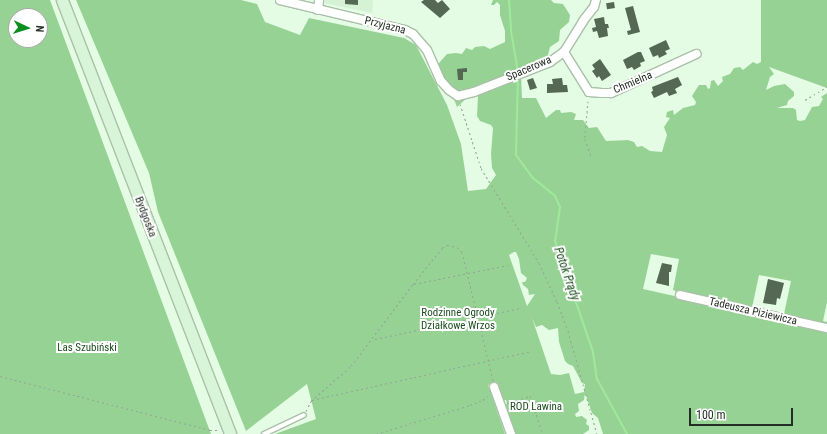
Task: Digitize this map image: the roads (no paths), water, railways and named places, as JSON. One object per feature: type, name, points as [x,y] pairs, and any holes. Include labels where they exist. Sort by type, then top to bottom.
[{"type":"main road","name":"Bydgoska","points":[[62,0],[229,431]]},
{"type":"street","name":"Przyjazna","points":[[281,0],[405,30],[413,34],[427,50],[441,81],[449,90],[458,96]]},
{"type":"street","points":[[318,10],[319,0]]},
{"type":"street","name":"Spacerowa","points":[[458,96],[474,92],[550,62],[564,52],[583,21],[594,7],[596,0]]},
{"type":"street","name":"Chmielna","points":[[564,52],[589,92],[611,93],[696,54]]},
{"type":"street","name":"Tadeusza Piziewicza","points":[[680,295],[827,328]]},
{"type":"street","points":[[495,388],[511,434]]},
{"type":"lane","points":[[264,434],[304,415]]},
{"type":"waterway","name":"Potok Prądy","points":[[509,0],[511,31],[518,72]]},
{"type":"waterway","name":"Potok Prądy","points":[[518,76],[516,155],[533,178],[555,196],[560,207],[555,241],[593,352],[597,379],[627,434]]},
{"type":"park label","name":"Rodzinne Ogrody Działkowe Wrzos","points":[[458,320]]},
{"type":"park label","name":"Las Szubiński","points":[[87,348]]},
{"type":"park label","name":"ROD Lawina","points":[[536,407]]}]
